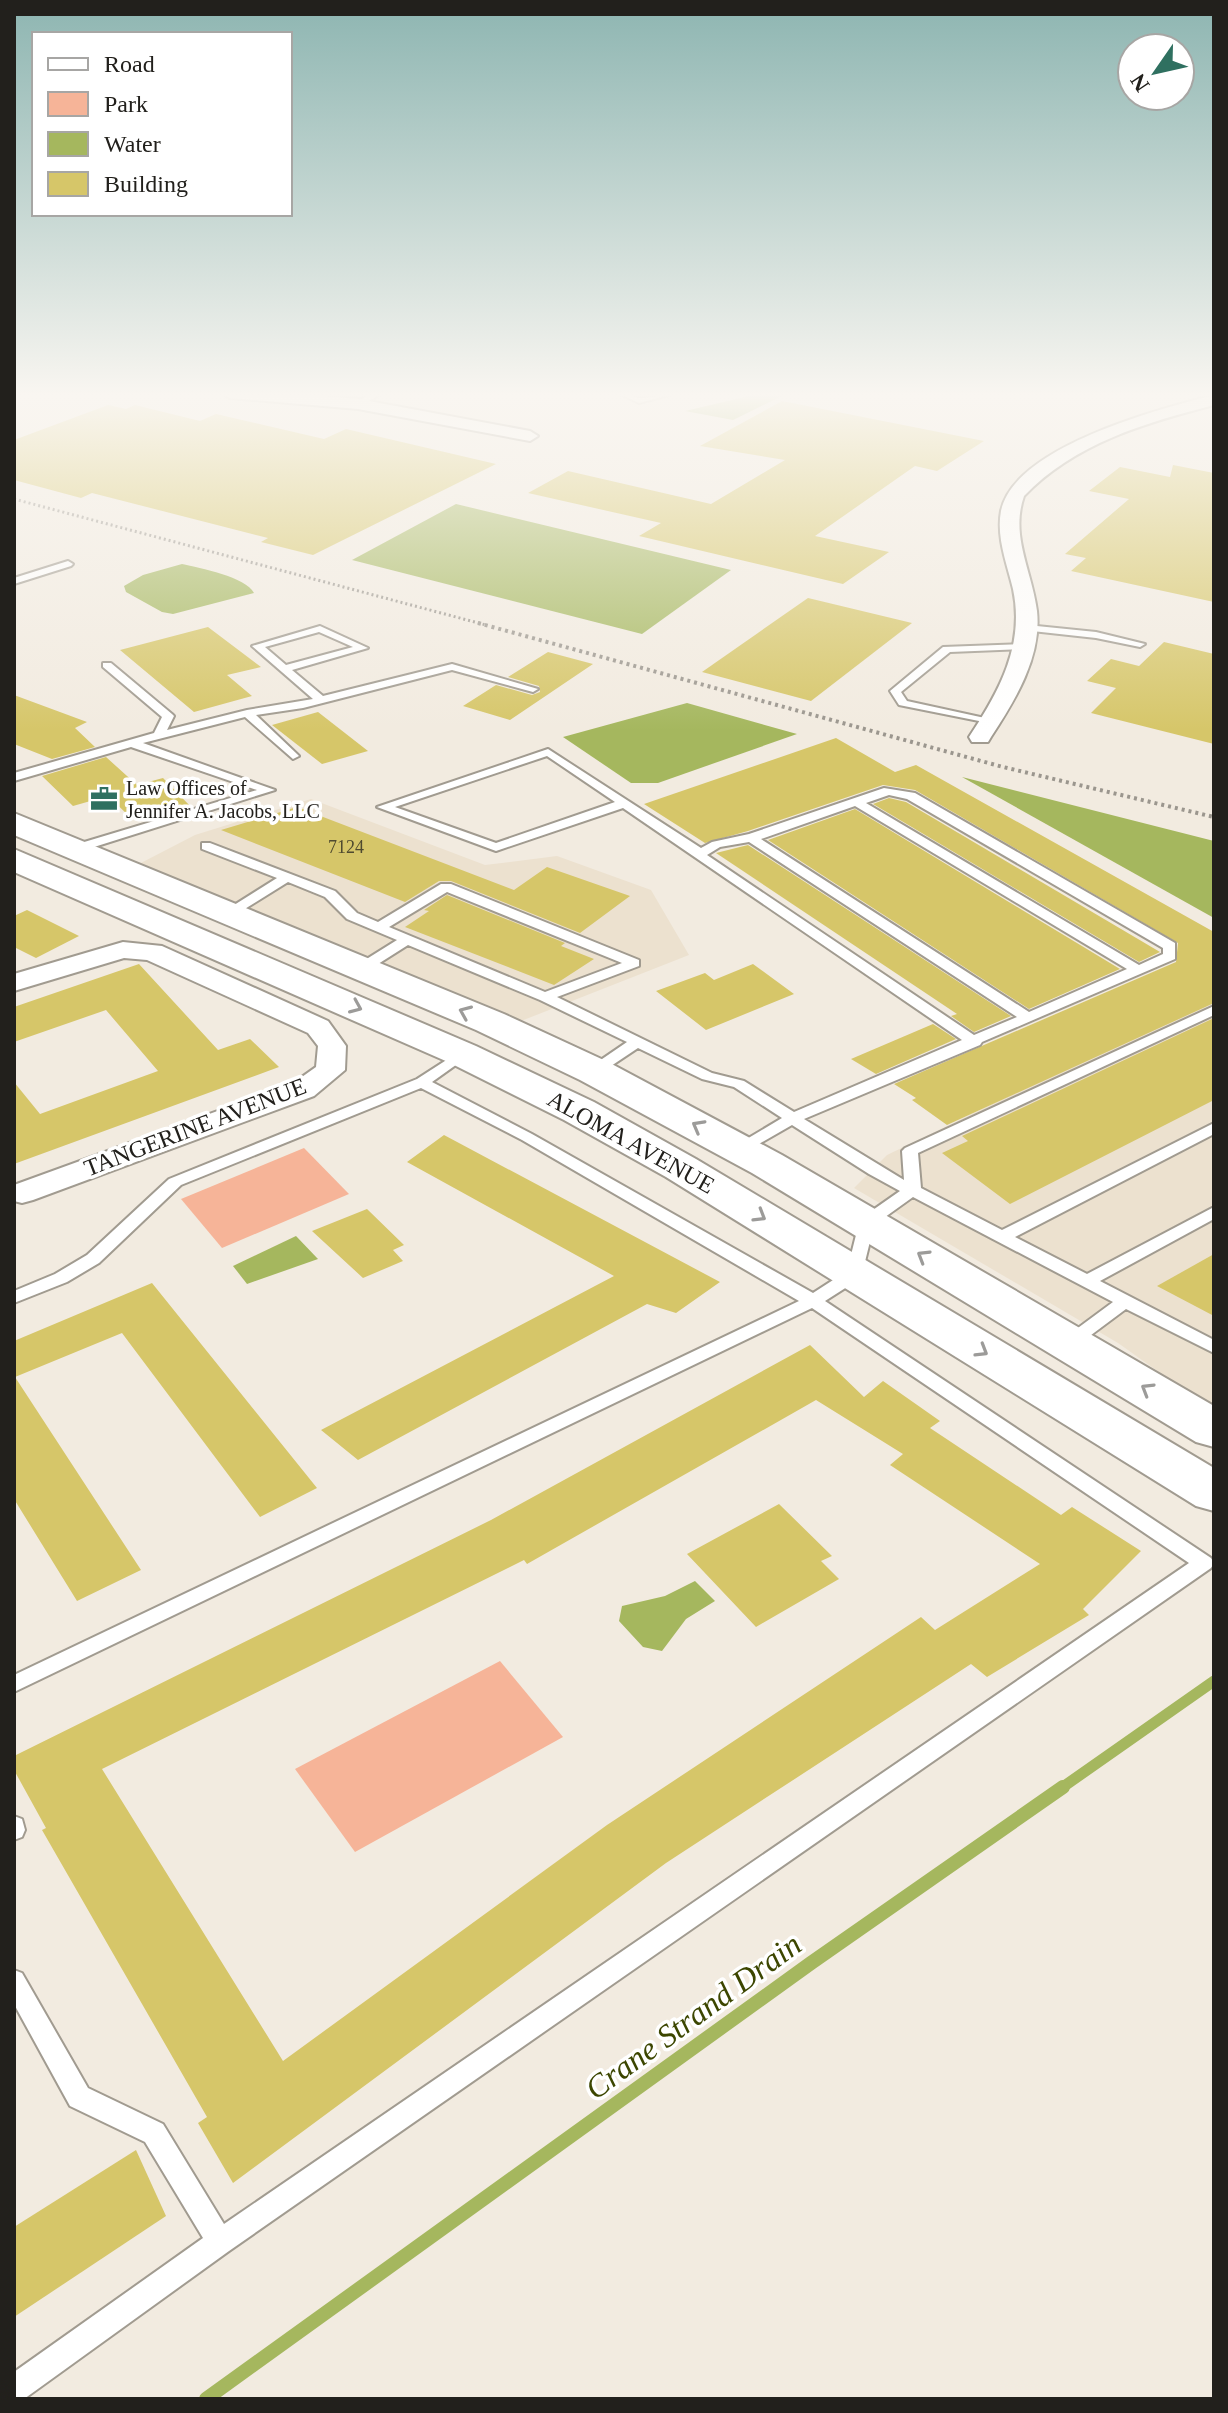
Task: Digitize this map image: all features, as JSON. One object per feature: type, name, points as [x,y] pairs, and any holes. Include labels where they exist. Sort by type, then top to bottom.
[{"type":"main road","name":"ALOMA AVENUE","points":[[14,823],[490,1022],[594,1071],[740,1149],[1214,1429]]},
{"type":"main road","name":"ALOMA AVENUE","points":[[20,861],[462,1054],[654,1152],[1214,1492]]},
{"type":"main road","points":[[20,861],[80,864],[184,908],[206,913],[230,912]]},
{"type":"main road","points":[[258,965],[310,970],[362,968]]},
{"type":"street","points":[[985,730],[1011,690],[1025,638],[1027,611],[1010,529],[1013,506]]},
{"type":"street","name":"TANGERINE AVENUE","points":[[14,983],[123,950],[152,952],[318,1027],[332,1046],[330,1070],[303,1090],[22,1193]]},
{"type":"lane","points":[[14,581],[68,564]]},
{"type":"lane","points":[[284,669],[363,648],[320,629],[257,646],[284,669],[321,700]]},
{"type":"lane","points":[[985,730],[903,703],[895,691],[947,649],[1025,638],[1096,635],[1140,644]]},
{"type":"lane","points":[[107,665],[168,716],[159,735]]},
{"type":"lane","points":[[14,777],[159,735],[247,713],[321,700],[452,667],[533,689]]},
{"type":"lane","points":[[247,713],[293,756]]},
{"type":"lane","points":[[75,849],[269,790],[132,743]]},
{"type":"lane","points":[[625,803],[496,847],[383,807],[548,752],[625,803],[702,854],[700,856],[975,1042]]},
{"type":"lane","points":[[702,854],[731,840],[751,838],[888,791],[911,796],[1170,946],[1170,956],[793,1118],[740,1149]]},
{"type":"lane","points":[[856,802],[1138,970]]},
{"type":"lane","points":[[751,838],[1029,1018]]},
{"type":"lane","points":[[206,846],[330,894],[352,916],[545,997],[707,1076],[739,1084],[875,1171],[1214,1347]]},
{"type":"lane","points":[[230,912],[287,877]]},
{"type":"lane","points":[[379,927],[446,887],[634,963],[545,997]]},
{"type":"lane","points":[[362,968],[408,939]]},
{"type":"lane","points":[[913,1189],[910,1151],[1214,1010]]},
{"type":"lane","points":[[594,1071],[637,1042]]},
{"type":"lane","points":[[14,1297],[61,1278],[93,1259],[175,1182],[422,1082],[462,1054]]},
{"type":"lane","points":[[14,2389],[220,2242],[1204,1563],[813,1301],[527,1137],[422,1082]]},
{"type":"lane","points":[[1002,1237],[1214,1128]]},
{"type":"lane","points":[[14,1684],[813,1301],[855,1274],[866,1223],[913,1189]]},
{"type":"lane","points":[[1087,1281],[1214,1212]]},
{"type":"lane","points":[[1069,1343],[1125,1301]]},
{"type":"lane","points":[[14,1981],[79,2097],[154,2133],[220,2242]]},
{"type":"path","points":[[39,506],[796,708],[1003,767],[1214,817]]},
{"type":"shaded area","points":[[311,799],[485,865],[557,856],[651,890],[689,955],[516,1023],[137,865],[195,835]]},
{"type":"shaded area","points":[[1214,997],[1214,1411],[1118,1343],[854,1188],[887,1155]]},
{"type":"green space","points":[[304,1148],[349,1194],[222,1248],[181,1199]]},
{"type":"green space","points":[[500,1661],[563,1737],[355,1852],[295,1769]]},
{"type":"water","points":[[453,506],[463,506],[731,570],[642,634],[352,560]]},
{"type":"water","points":[[182,564],[242,582],[254,593],[173,614],[162,612],[126,592],[124,586],[143,575]]},
{"type":"water","points":[[687,703],[797,734],[658,783],[631,783],[563,737]]},
{"type":"water","points":[[962,777],[1214,841],[1214,918]]},
{"type":"water","points":[[296,1236],[318,1259],[247,1284],[233,1266]]},
{"type":"water","points":[[695,1581],[715,1601],[686,1619],[662,1651],[643,1647],[619,1621],[622,1606],[665,1596]]},
{"type":"building","points":[[141,506],[412,506],[313,555],[261,542],[268,538]]},
{"type":"building","points":[[584,506],[858,506],[815,536],[889,552],[843,584],[639,536],[661,523]]},
{"type":"building","points":[[1121,506],[1214,506],[1214,602],[1071,571],[1086,558],[1065,554]]},
{"type":"building","points":[[808,598],[912,623],[811,701],[702,672]]},
{"type":"building","points":[[208,627],[261,667],[227,675],[252,696],[194,712],[120,650]]},
{"type":"building","points":[[1164,642],[1214,654],[1214,744],[1091,713],[1116,688],[1087,681],[1111,659],[1139,666]]},
{"type":"building","points":[[548,652],[593,664],[510,720],[463,706],[496,685],[532,695],[540,692],[539,686],[508,677]]},
{"type":"building","points":[[14,695],[87,722],[75,728],[95,747],[52,759],[14,744]]},
{"type":"building","points":[[318,712],[368,751],[322,764],[272,725]]},
{"type":"building","points":[[836,738],[895,772],[916,765],[1214,932],[1214,1003],[947,1125],[894,1084],[1176,962],[1178,943],[915,790],[883,785],[705,843],[644,804]]},
{"type":"building","points":[[106,757],[137,785],[163,778],[191,807],[173,812],[157,806],[128,815],[108,796],[73,806],[42,776]]},
{"type":"building","points":[[889,798],[906,802],[1160,952],[1139,962],[873,804]]},
{"type":"building","points":[[297,807],[514,890],[547,867],[630,896],[580,933],[451,881],[439,881],[405,902],[221,830]]},
{"type":"building","points":[[855,809],[1120,969],[1029,1009],[768,840]]},
{"type":"building","points":[[748,845],[1011,1016],[974,1032],[951,1016],[957,1014],[716,853]]},
{"type":"building","points":[[447,895],[565,943],[561,946],[594,959],[554,985],[405,927]]},
{"type":"building","points":[[27,910],[79,936],[36,958],[14,947],[14,916]]},
{"type":"building","points":[[139,964],[218,1050],[250,1039],[279,1067],[14,1164],[14,1082],[40,1114],[158,1071],[106,1010],[14,1042],[14,1007]]},
{"type":"building","points":[[753,964],[794,994],[706,1030],[656,991],[705,973],[714,980]]},
{"type":"building","points":[[1214,1018],[1214,1100],[1010,1204],[942,1153],[968,1141],[962,1136]]},
{"type":"building","points":[[933,1024],[956,1039],[876,1074],[851,1059]]},
{"type":"building","points":[[444,1135],[720,1282],[676,1313],[647,1304],[358,1460],[321,1430],[614,1276],[407,1162]]},
{"type":"building","points":[[367,1209],[404,1245],[393,1250],[403,1261],[363,1278],[312,1231]]},
{"type":"building","points":[[1214,1254],[1214,1316],[1157,1286]]},
{"type":"building","points":[[152,1283],[317,1488],[260,1517],[122,1333],[15,1377],[141,1570],[77,1601],[14,1499],[14,1341]]},
{"type":"building","points":[[810,1345],[864,1397],[883,1381],[940,1421],[930,1428],[1061,1515],[1072,1507],[1141,1551],[1083,1609],[1089,1615],[987,1677],[971,1664],[666,1863],[233,2183],[198,2123],[207,2117],[42,1830],[46,1828],[14,1770],[14,1756],[491,1520]],"holes":[[[816,1400],[903,1454],[890,1465],[1040,1564],[935,1630],[921,1617],[607,1825],[283,2061],[102,1769],[524,1560],[527,1564]]]},
{"type":"building","points":[[779,1504],[832,1556],[821,1561],[839,1579],[756,1627],[687,1554]]},
{"type":"building","points":[[136,2150],[166,2216],[14,2317],[14,2227]]},
{"type":"waterway","name":"Crane Strand Drain","points":[[1060,1789],[1214,1681]]},
{"type":"waterway","name":"Crane Strand Drain","points":[[206,2399],[811,1963],[1063,1787]]},
{"type":"place","name":"Law Offices of Jennifer A. Jacobs, LLC","points":[[104,799]]}]
